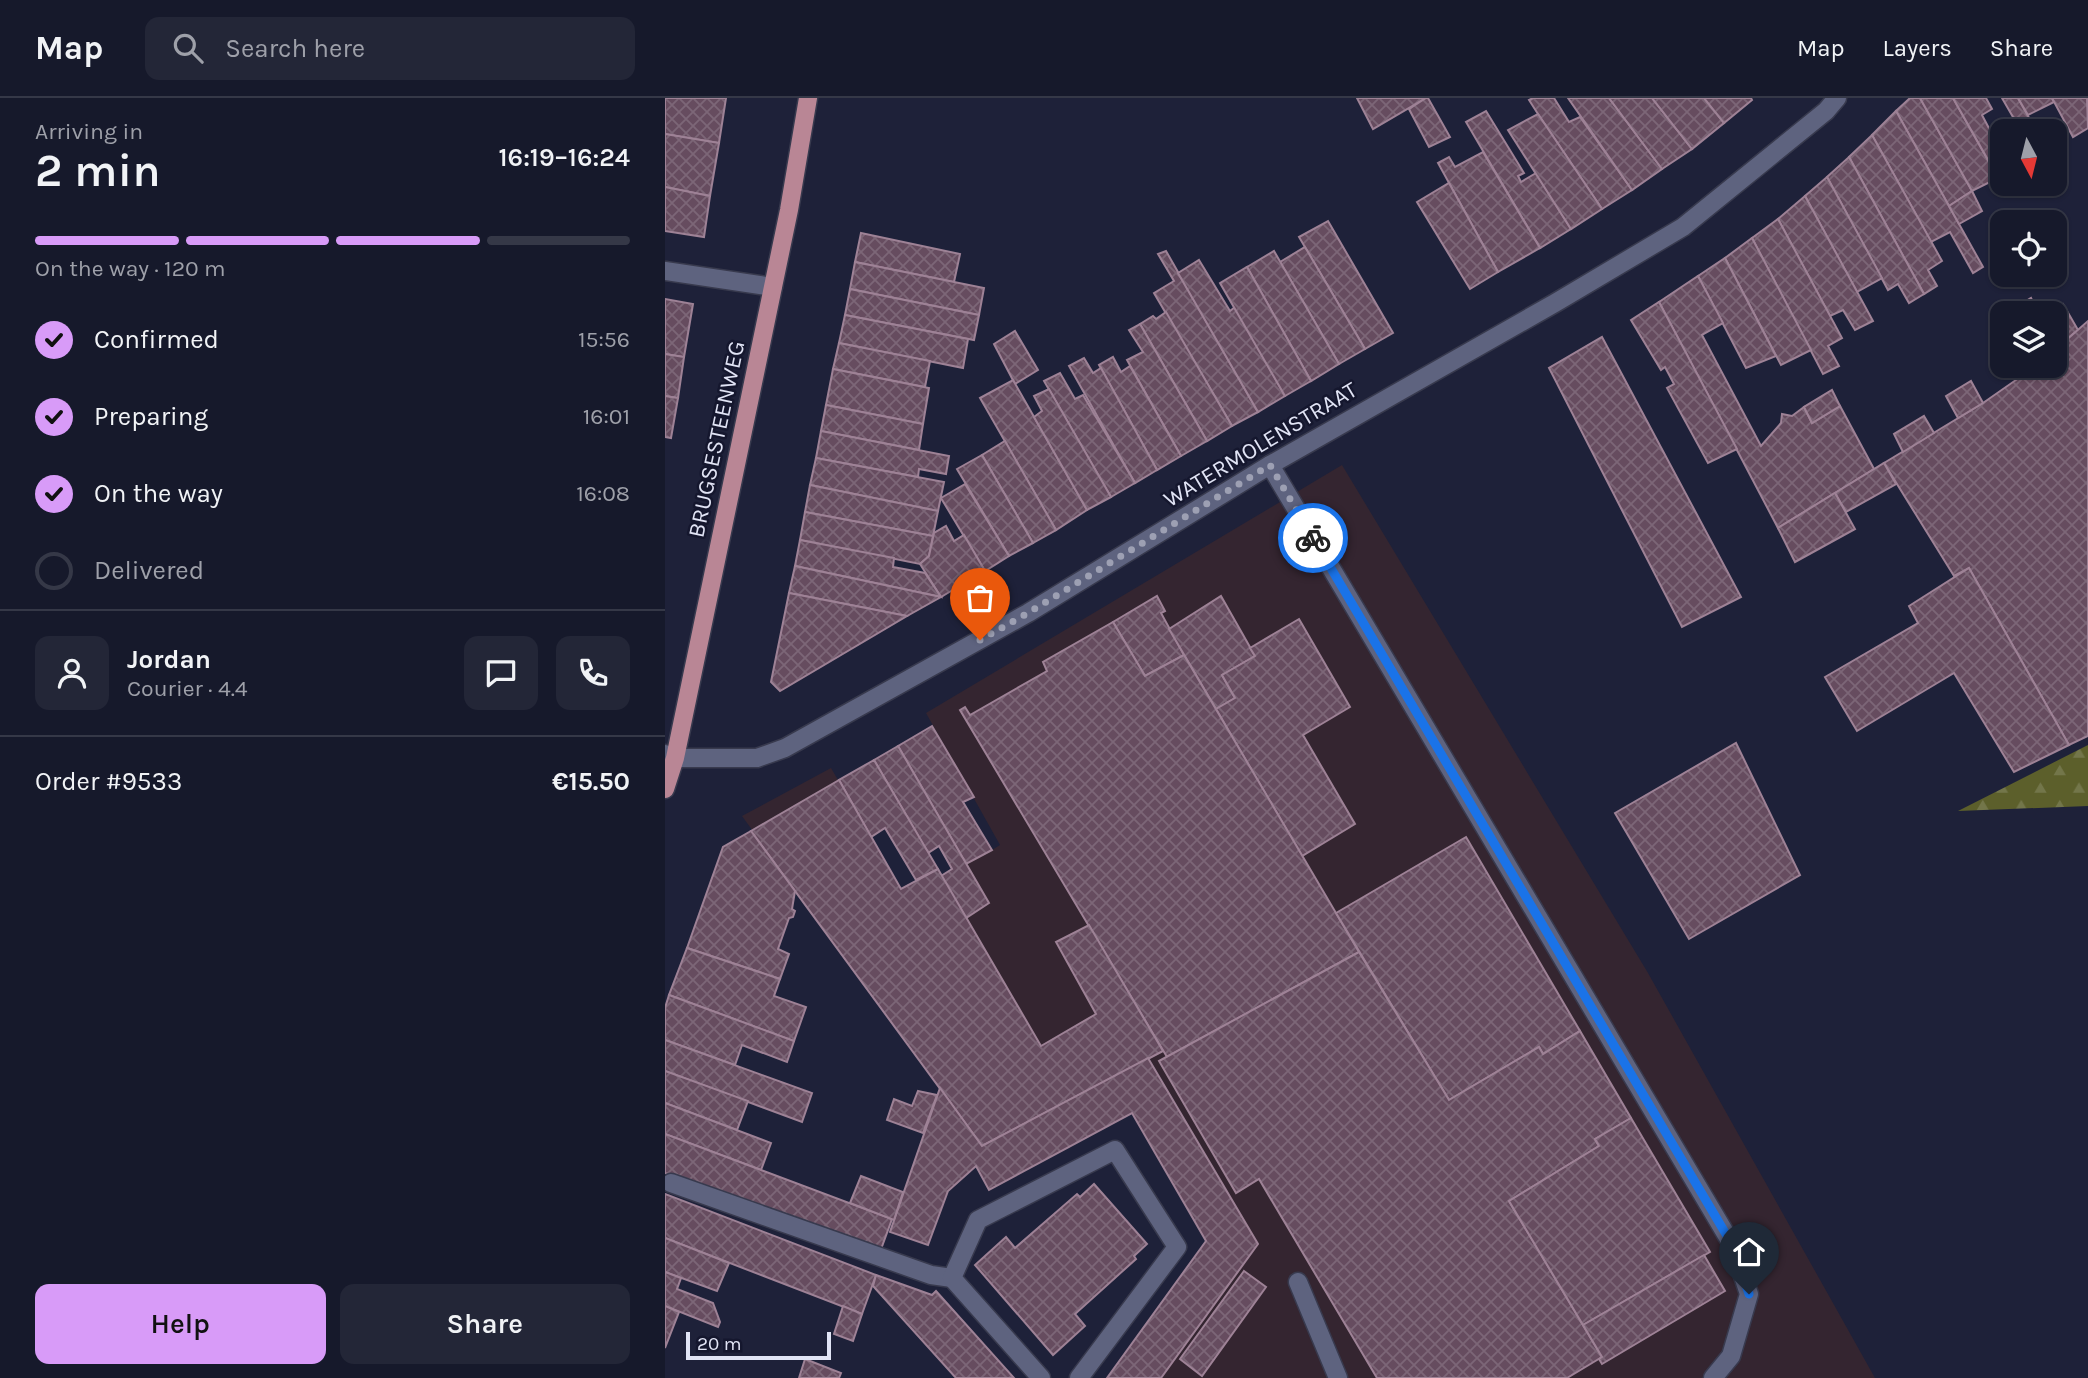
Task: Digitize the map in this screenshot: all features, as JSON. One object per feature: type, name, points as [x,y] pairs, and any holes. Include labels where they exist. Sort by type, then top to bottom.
[{"type":"main road","name":"BRUGSESTEENWEG","points":[[665,789],[773,286],[808,98]]},
{"type":"street","name":"WATERMOLENSTRAAT","points":[[670,756],[757,758],[785,748],[1028,613],[1270,465],[1683,227],[1826,111],[1837,98]]},
{"type":"street","points":[[665,271],[773,286]]},
{"type":"street","points":[[1270,465],[1733,1246],[1749,1294],[1731,1356],[1713,1378]]},
{"type":"street","points":[[952,1278],[978,1220],[1115,1150],[1177,1247],[1079,1378]]},
{"type":"street","points":[[671,1183],[931,1275],[952,1278],[1041,1378]]},
{"type":"street","points":[[1298,1282],[1338,1378]]},
{"type":"shaded area","points":[[1342,465],[1648,973],[1875,1378],[1161,1378],[1258,1244],[1149,1058],[982,1146],[742,816],[831,768],[901,888],[938,869],[941,876],[992,850],[1000,845],[926,713]]},
{"type":"green space","points":[[2088,745],[2088,806],[1958,811]]},
{"type":"building","points":[[665,98],[726,98],[719,143],[665,134]]},
{"type":"building","points":[[1357,98],[1426,98],[1373,129]]},
{"type":"building","points":[[1426,98],[1450,137],[1429,147],[1409,109]]},
{"type":"building","points":[[1554,98],[1569,122],[1580,117],[1632,190],[1602,209],[1529,100]]},
{"type":"building","points":[[1568,98],[1609,98],[1662,169],[1632,190]]},
{"type":"building","points":[[1609,98],[1652,98],[1692,149],[1662,169]]},
{"type":"building","points":[[1652,98],[1704,98],[1724,123],[1692,149]]},
{"type":"building","points":[[1704,98],[1751,98],[1752,100],[1724,123]]},
{"type":"building","points":[[1910,98],[1920,98],[1972,191],[1949,206],[1896,111]]},
{"type":"building","points":[[1920,98],[1953,98],[1990,164],[1990,182],[1972,191]]},
{"type":"building","points":[[1953,98],[1986,98],[1992,109],[1982,115],[1990,130],[1990,163]]},
{"type":"building","points":[[2002,98],[2018,98],[2030,119],[2014,119]]},
{"type":"building","points":[[2018,98],[2052,98],[2054,102],[2028,115]]},
{"type":"building","points":[[2052,98],[2087,98],[2088,128],[2073,137],[2067,126],[2067,119],[2063,119]]},
{"type":"building","points":[[1486,111],[1524,173],[1518,176],[1521,182],[1536,173],[1571,229],[1540,248],[1466,122]]},
{"type":"building","points":[[1896,111],[1983,267],[1973,273],[1950,232],[1931,242],[1872,135]]},
{"type":"building","points":[[1538,114],[1602,209],[1571,229],[1508,130]]},
{"type":"building","points":[[665,134],[719,143],[710,196],[665,187]]},
{"type":"building","points":[[1872,135],[1942,261],[1928,270],[1937,286],[1924,294],[1849,157]]},
{"type":"building","points":[[1483,152],[1540,248],[1498,272],[1438,163],[1449,157],[1455,167]]},
{"type":"building","points":[[1849,157],[1924,294],[1909,303],[1898,284],[1888,290],[1827,177]]},
{"type":"building","points":[[1827,177],[1882,278],[1857,292],[1805,196]]},
{"type":"building","points":[[1449,183],[1498,272],[1470,289],[1417,202]]},
{"type":"building","points":[[665,187],[710,196],[704,237],[665,231]]},
{"type":"building","points":[[1972,191],[1982,211],[1959,224],[1949,206]]},
{"type":"building","points":[[1805,196],[1873,321],[1855,330],[1843,310],[1830,316],[1778,219]]},
{"type":"building","points":[[1778,219],[1842,338],[1828,346],[1839,366],[1823,374],[1752,238]]},
{"type":"building","points":[[1328,221],[1393,333],[1365,349],[1299,237]]},
{"type":"building","points":[[861,233],[960,254],[954,282],[855,262]]},
{"type":"building","points":[[1752,238],[1811,350],[1781,365],[1725,258]]},
{"type":"building","points":[[1305,247],[1365,349],[1339,364],[1280,262]]},
{"type":"building","points":[[1166,251],[1258,412],[1232,426],[1154,293],[1174,281],[1158,254]]},
{"type":"building","points":[[1274,251],[1339,364],[1311,381],[1247,267]]},
{"type":"building","points":[[1725,258],[1776,356],[1746,368],[1698,276]]},
{"type":"building","points":[[1199,260],[1230,311],[1235,307],[1285,396],[1258,412],[1178,273]]},
{"type":"building","points":[[855,262],[984,288],[979,315],[850,289]]},
{"type":"building","points":[[1247,267],[1311,381],[1285,396],[1220,283]]},
{"type":"building","points":[[1698,276],[1723,323],[1702,335],[1761,446],[1781,423],[1782,414],[1792,416],[1804,407],[1812,423],[1840,406],[1874,469],[1778,528],[1659,302]]},
{"type":"building","points":[[850,289],[979,315],[974,340],[845,315]]},
{"type":"building","points":[[665,299],[693,304],[684,357],[665,354]]},
{"type":"building","points":[[1659,302],[1737,449],[1708,463],[1667,388],[1674,384],[1665,367],[1661,370],[1631,320]]},
{"type":"building","points":[[2067,311],[2078,330],[2067,339]]},
{"type":"building","points":[[1166,312],[1232,426],[1207,441],[1140,324],[1153,316],[1156,319]]},
{"type":"building","points":[[845,315],[968,339],[963,368],[839,343]]},
{"type":"building","points":[[2088,321],[2088,736],[2069,745],[1969,568],[1954,576],[1884,463],[2019,378],[2067,378],[2067,339]]},
{"type":"building","points":[[1140,324],[1207,441],[1181,456],[1127,360],[1143,352],[1129,330]]},
{"type":"building","points":[[1015,331],[1038,370],[1015,384],[994,344]]},
{"type":"building","points":[[1602,337],[1741,597],[1682,627],[1549,368]]},
{"type":"building","points":[[839,343],[930,361],[925,387],[833,369]]},
{"type":"building","points":[[665,354],[684,357],[678,398],[665,396]]},
{"type":"building","points":[[1113,357],[1121,372],[1130,366],[1181,456],[1157,470],[1099,365]]},
{"type":"building","points":[[1084,358],[1093,373],[1101,368],[1157,470],[1135,483],[1069,366]]},
{"type":"building","points":[[833,369],[929,388],[923,424],[826,405]]},
{"type":"building","points":[[1060,373],[1075,399],[1083,395],[1135,483],[1111,497],[1044,381]]},
{"type":"building","points":[[1013,380],[1087,510],[1056,530],[980,398]]},
{"type":"building","points":[[1971,381],[1983,403],[1958,418],[1946,396]]},
{"type":"building","points":[[1049,389],[1111,497],[1087,510],[1034,417],[1042,411],[1034,396]]},
{"type":"building","points":[[1832,390],[1840,406],[1812,423],[1804,407]]},
{"type":"building","points":[[665,396],[678,398],[671,438],[665,437]]},
{"type":"building","points":[[826,405],[923,424],[919,450],[821,431]]},
{"type":"building","points":[[1924,416],[1934,433],[1903,452],[1894,434]]},
{"type":"building","points":[[821,431],[949,456],[946,474],[919,469],[918,477],[816,458]]},
{"type":"building","points":[[1005,441],[1056,530],[1033,543],[982,455]]},
{"type":"building","points":[[982,455],[1033,543],[1009,556],[957,469]]},
{"type":"building","points":[[816,458],[944,482],[938,511],[810,485]]},
{"type":"building","points":[[1884,463],[1896,484],[1846,512],[1835,493]]},
{"type":"building","points":[[965,484],[1009,556],[985,571],[941,498]]},
{"type":"building","points":[[810,485],[938,511],[933,536],[805,512]]},
{"type":"building","points":[[1835,493],[1855,529],[1795,562],[1778,528]]},
{"type":"building","points":[[805,512],[933,536],[929,556],[920,564],[800,540]]},
{"type":"building","points":[[946,526],[954,541],[964,535],[985,571],[941,597],[920,564],[929,556],[934,533]]},
{"type":"building","points":[[800,540],[894,558],[893,567],[925,573],[941,597],[795,566]]},
{"type":"building","points":[[795,566],[941,597],[907,616],[789,593]]},
{"type":"building","points":[[1969,568],[2069,745],[2014,772],[1954,673],[1857,731],[1825,677],[1918,623],[1909,606]]},
{"type":"building","points":[[789,593],[907,616],[780,691],[771,682]]},
{"type":"building","points":[[1157,596],[1165,611],[1161,613],[1184,655],[1145,676],[1113,622]]},
{"type":"building","points":[[1221,596],[1255,656],[1222,675],[1235,698],[1216,709],[1169,629]]},
{"type":"building","points":[[1299,619],[1350,707],[1303,735],[1355,824],[1302,856],[1216,709],[1235,698],[1222,675],[1255,656],[1250,648]]},
{"type":"building","points":[[1113,622],[1145,676],[1184,655],[1359,952],[1167,1057],[960,710],[965,707],[970,715],[1047,671],[1043,662]]},
{"type":"building","points":[[932,726],[974,797],[963,802],[992,850],[966,864],[898,746]]},
{"type":"building","points":[[1736,743],[1800,875],[1689,939],[1615,813]]},
{"type":"building","points":[[898,746],[989,903],[966,918],[941,876],[952,869],[939,846],[928,853],[874,760]]},
{"type":"building","points":[[874,760],[938,869],[916,880],[885,828],[871,837],[839,780]]},
{"type":"building","points":[[839,780],[901,889],[938,869],[1041,1046],[1096,1014],[1056,942],[1089,925],[1163,1051],[982,1146],[751,831]]},
{"type":"building","points":[[751,831],[795,891],[792,909],[795,911],[793,917],[789,918],[778,949],[789,954],[780,979],[687,948],[723,847]]},
{"type":"building","points":[[1466,837],[1580,1031],[1543,1054],[1539,1047],[1449,1100],[1336,913]]},
{"type":"building","points":[[687,948],[780,979],[774,996],[806,1007],[794,1041],[669,995]]},
{"type":"building","points":[[1359,952],[1449,1100],[1539,1047],[1543,1054],[1580,1031],[1631,1118],[1595,1139],[1599,1146],[1509,1201],[1602,1357],[1567,1378],[1377,1378],[1259,1179],[1236,1193],[1159,1061]]},
{"type":"building","points":[[669,995],[794,1041],[787,1062],[742,1045],[735,1065],[665,1040],[665,1008]]},
{"type":"building","points":[[665,1040],[812,1093],[802,1122],[665,1071]]},
{"type":"building","points":[[1148,1058],[1258,1244],[1161,1378],[1107,1378],[1206,1241],[1132,1113],[989,1190],[976,1166],[948,1191],[928,1245],[890,1232],[940,1088],[982,1146]]},
{"type":"building","points":[[665,1071],[748,1101],[737,1130],[665,1103]]},
{"type":"building","points":[[918,1091],[937,1095],[923,1133],[887,1120],[894,1099],[912,1106]]},
{"type":"building","points":[[665,1103],[771,1143],[761,1170],[665,1134]]},
{"type":"building","points":[[1631,1118],[1710,1252],[1583,1325],[1509,1201],[1599,1146],[1595,1139]]},
{"type":"building","points":[[665,1134],[892,1219],[880,1252],[665,1173]]},
{"type":"building","points":[[861,1176],[903,1192],[894,1220],[850,1203]]},
{"type":"building","points":[[1094,1184],[1147,1244],[1134,1256],[1136,1259],[1075,1314],[1085,1326],[1053,1355],[975,1265],[1006,1237],[1015,1248],[1077,1194],[1080,1197]]},
{"type":"building","points":[[665,1194],[876,1275],[862,1314],[665,1238]]},
{"type":"building","points":[[665,1238],[729,1263],[717,1291],[665,1272]]},
{"type":"building","points":[[1704,1255],[1725,1291],[1602,1364],[1599,1359],[1602,1357],[1583,1325]]},
{"type":"building","points":[[1244,1271],[1266,1287],[1202,1376],[1180,1359]]},
{"type":"building","points":[[665,1272],[681,1278],[677,1289],[713,1303],[720,1322],[718,1327],[665,1306]]},
{"type":"building","points":[[876,1275],[932,1295],[936,1291],[1014,1378],[956,1378],[873,1286]]},
{"type":"building","points":[[665,1306],[679,1312],[665,1348]]},
{"type":"building","points":[[843,1306],[862,1314],[853,1341],[834,1334]]},
{"type":"building","points":[[805,1359],[841,1373],[839,1378],[799,1378]]},
{"type":"way so far","points":[[980,640],[1270,465],[1313,538]]},
{"type":"route","points":[[1313,538],[1733,1246],[1749,1294]]}]
